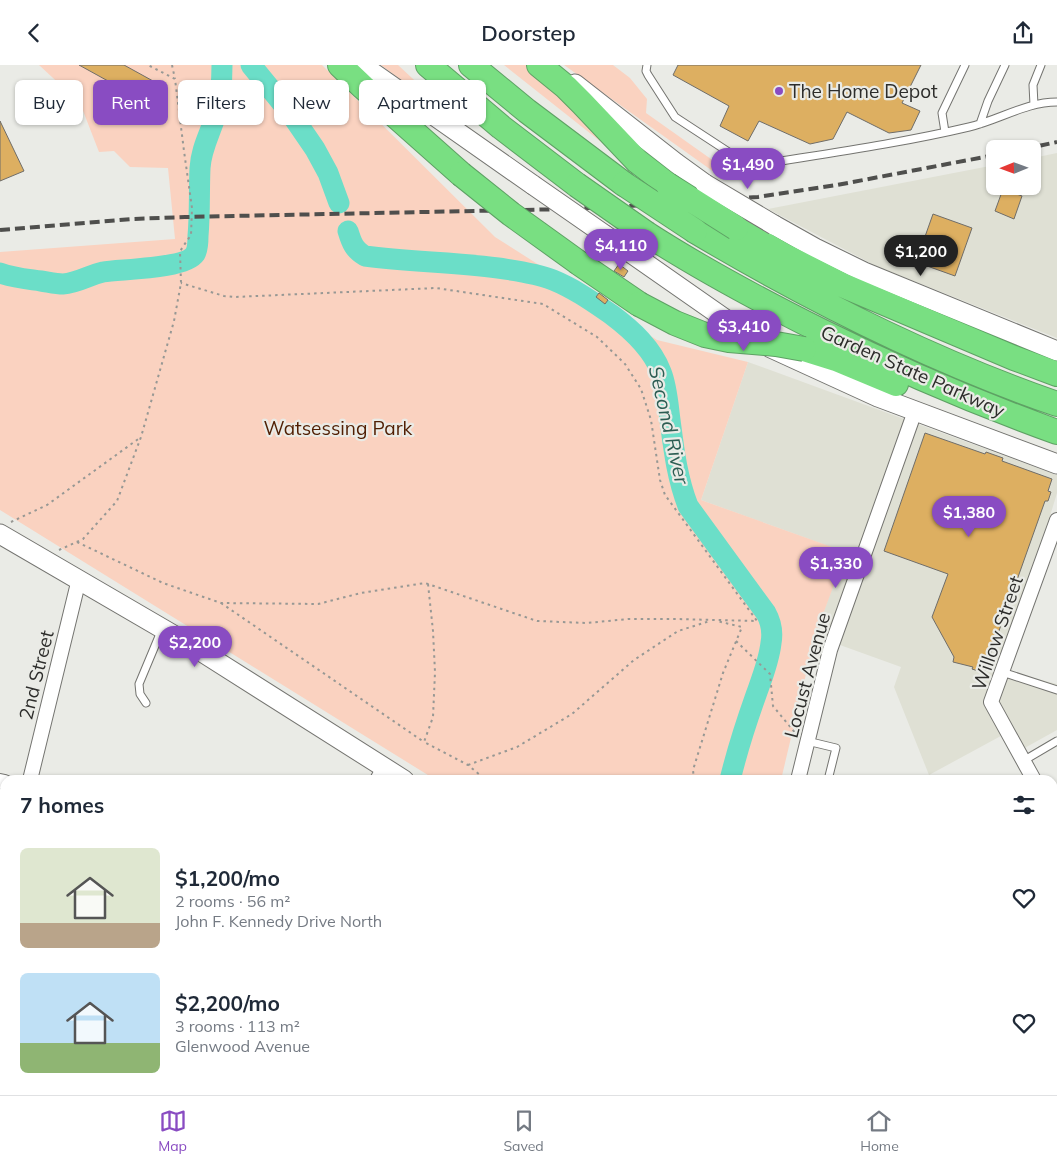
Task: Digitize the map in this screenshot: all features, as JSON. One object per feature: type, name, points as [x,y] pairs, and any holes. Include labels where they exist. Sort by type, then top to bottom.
[{"type":"highway","points":[[340,65],[461,174],[511,214],[640,304],[675,323],[704,335],[723,339],[776,344],[804,349],[836,359],[974,415],[1015,429],[1057,439]]},
{"type":"highway","name":"Garden State Parkway","points":[[428,65],[501,127],[577,185],[677,252],[759,299],[857,349],[966,397],[1057,432]]},
{"type":"highway","name":"Garden State Parkway","points":[[471,65],[533,116],[624,183],[696,231],[788,285],[914,347],[1057,404]]},
{"type":"highway","points":[[539,65],[582,103],[641,165],[668,185],[736,228],[790,259],[842,285],[1057,374]]},
{"type":"main road","points":[[362,65],[761,343],[858,388],[1057,464]]},
{"type":"main road","points":[[548,65],[572,81],[705,184],[774,225],[864,272],[1057,351]]},
{"type":"main road","points":[[5,528],[41,558],[194,647],[381,774]]},
{"type":"street","name":"Locust Avenue","points":[[799,775],[833,639],[915,411]]},
{"type":"street","name":"Willow Street","points":[[1031,775],[991,702],[1057,520]]},
{"type":"street","name":"2nd Street","points":[[31,775],[79,579]]},
{"type":"lane","points":[[647,65],[646,71],[648,75],[675,117],[750,166],[945,132],[980,124],[1034,105],[1057,102]]},
{"type":"lane","points":[[945,132],[942,113],[965,65]]},
{"type":"lane","points":[[980,124],[988,101],[1005,65]]},
{"type":"lane","points":[[1034,105],[1032,85],[1041,65]]},
{"type":"lane","points":[[146,703],[140,694],[138,684],[162,629]]},
{"type":"lane","points":[[1002,672],[1057,690]]},
{"type":"lane","points":[[1023,761],[1057,741]]},
{"type":"lane","points":[[807,744],[836,748],[829,775]]},
{"type":"path","points":[[148,65],[175,79]]},
{"type":"path","points":[[41,558],[83,539],[117,501],[142,437],[174,321],[181,283],[180,255],[182,248],[191,235],[192,208],[172,65]]},
{"type":"path","points":[[181,283],[224,296],[236,297],[436,288],[543,304],[597,337],[625,364],[641,389],[651,420],[660,480],[665,495],[757,621],[676,619],[628,619],[587,623],[537,621],[425,583],[361,593],[318,604],[221,603]]},
{"type":"path","points":[[5,528],[47,505],[142,437]]},
{"type":"path","points":[[76,542],[163,583],[221,603],[424,742],[468,765],[480,775]]},
{"type":"path","points":[[424,742],[433,717],[433,631],[428,584]]},
{"type":"path","points":[[468,765],[517,747],[572,714],[634,660],[678,631],[714,620],[742,627],[723,673],[693,770],[694,775]]},
{"type":"path","points":[[736,641],[770,674],[773,706],[807,744]]},
{"type":"shaded area","points":[[1057,153],[1057,338],[876,266],[768,209],[986,167],[986,195],[1041,195],[1041,156]]},
{"type":"shaded area","points":[[748,362],[1057,475],[1057,493],[1003,670],[1057,684],[1057,730],[1021,750],[1010,731],[929,775],[894,687],[901,667],[815,636],[845,552],[701,500]]},
{"type":"green space","name":"Watsessing Park","points":[[39,65],[322,65],[337,80],[274,80],[274,125],[349,125],[349,92],[359,102],[359,125],[382,125],[495,237],[657,340],[748,362],[701,500],[846,552],[815,636],[782,775],[428,775],[0,510],[0,252],[175,239],[168,168],[130,167],[114,151],[99,152],[83,111],[83,80],[55,80]]},
{"type":"green space","points":[[381,65],[398,65],[414,80],[401,80]]},
{"type":"green space","points":[[504,65],[530,65],[615,153]]},
{"type":"green space","points":[[564,65],[613,65],[630,78],[647,99],[646,113],[718,164],[714,172]]},
{"type":"building","points":[[79,65],[124,65],[151,80],[106,80]]},
{"type":"building","name":"The Home Depot","points":[[678,65],[921,65],[902,103],[920,111],[911,130],[889,133],[847,112],[833,139],[810,144],[759,121],[748,141],[720,126],[729,106],[673,75]]},
{"type":"building","points":[[0,121],[24,171],[0,181]]},
{"type":"building","points":[[1001,195],[1022,196],[1014,219],[995,211]]},
{"type":"building","points":[[933,214],[972,228],[955,276],[916,262]]},
{"type":"building","points":[[619,264],[628,271],[624,277],[614,271]]},
{"type":"building","points":[[599,293],[608,300],[605,304],[596,297]]},
{"type":"building","points":[[925,433],[985,454],[986,452],[1003,458],[1002,461],[1052,479],[1048,491],[1051,492],[1048,501],[1045,501],[984,673],[972,669],[973,667],[953,662],[954,657],[932,617],[948,574],[884,551]]},
{"type":"waterway","points":[[0,273],[63,284],[103,272],[179,263],[195,254],[198,243],[200,168],[204,147],[219,102],[222,65]]},
{"type":"waterway","name":"Second River","points":[[251,65],[291,114],[315,149],[328,173],[339,203]]},
{"type":"waterway","name":"Second River","points":[[348,231],[354,246],[365,256],[498,268],[533,274],[553,280],[612,315],[634,333],[647,347],[657,363],[665,384],[676,464],[688,506],[766,613],[771,627],[772,639],[767,663],[731,775]]},
{"type":"railway","points":[[1041,146],[1057,142]]},
{"type":"railway","points":[[0,230],[132,219],[568,209],[758,197],[837,185],[986,157]]},
{"type":"place","name":"The Home Depot","points":[[779,91]]}]
